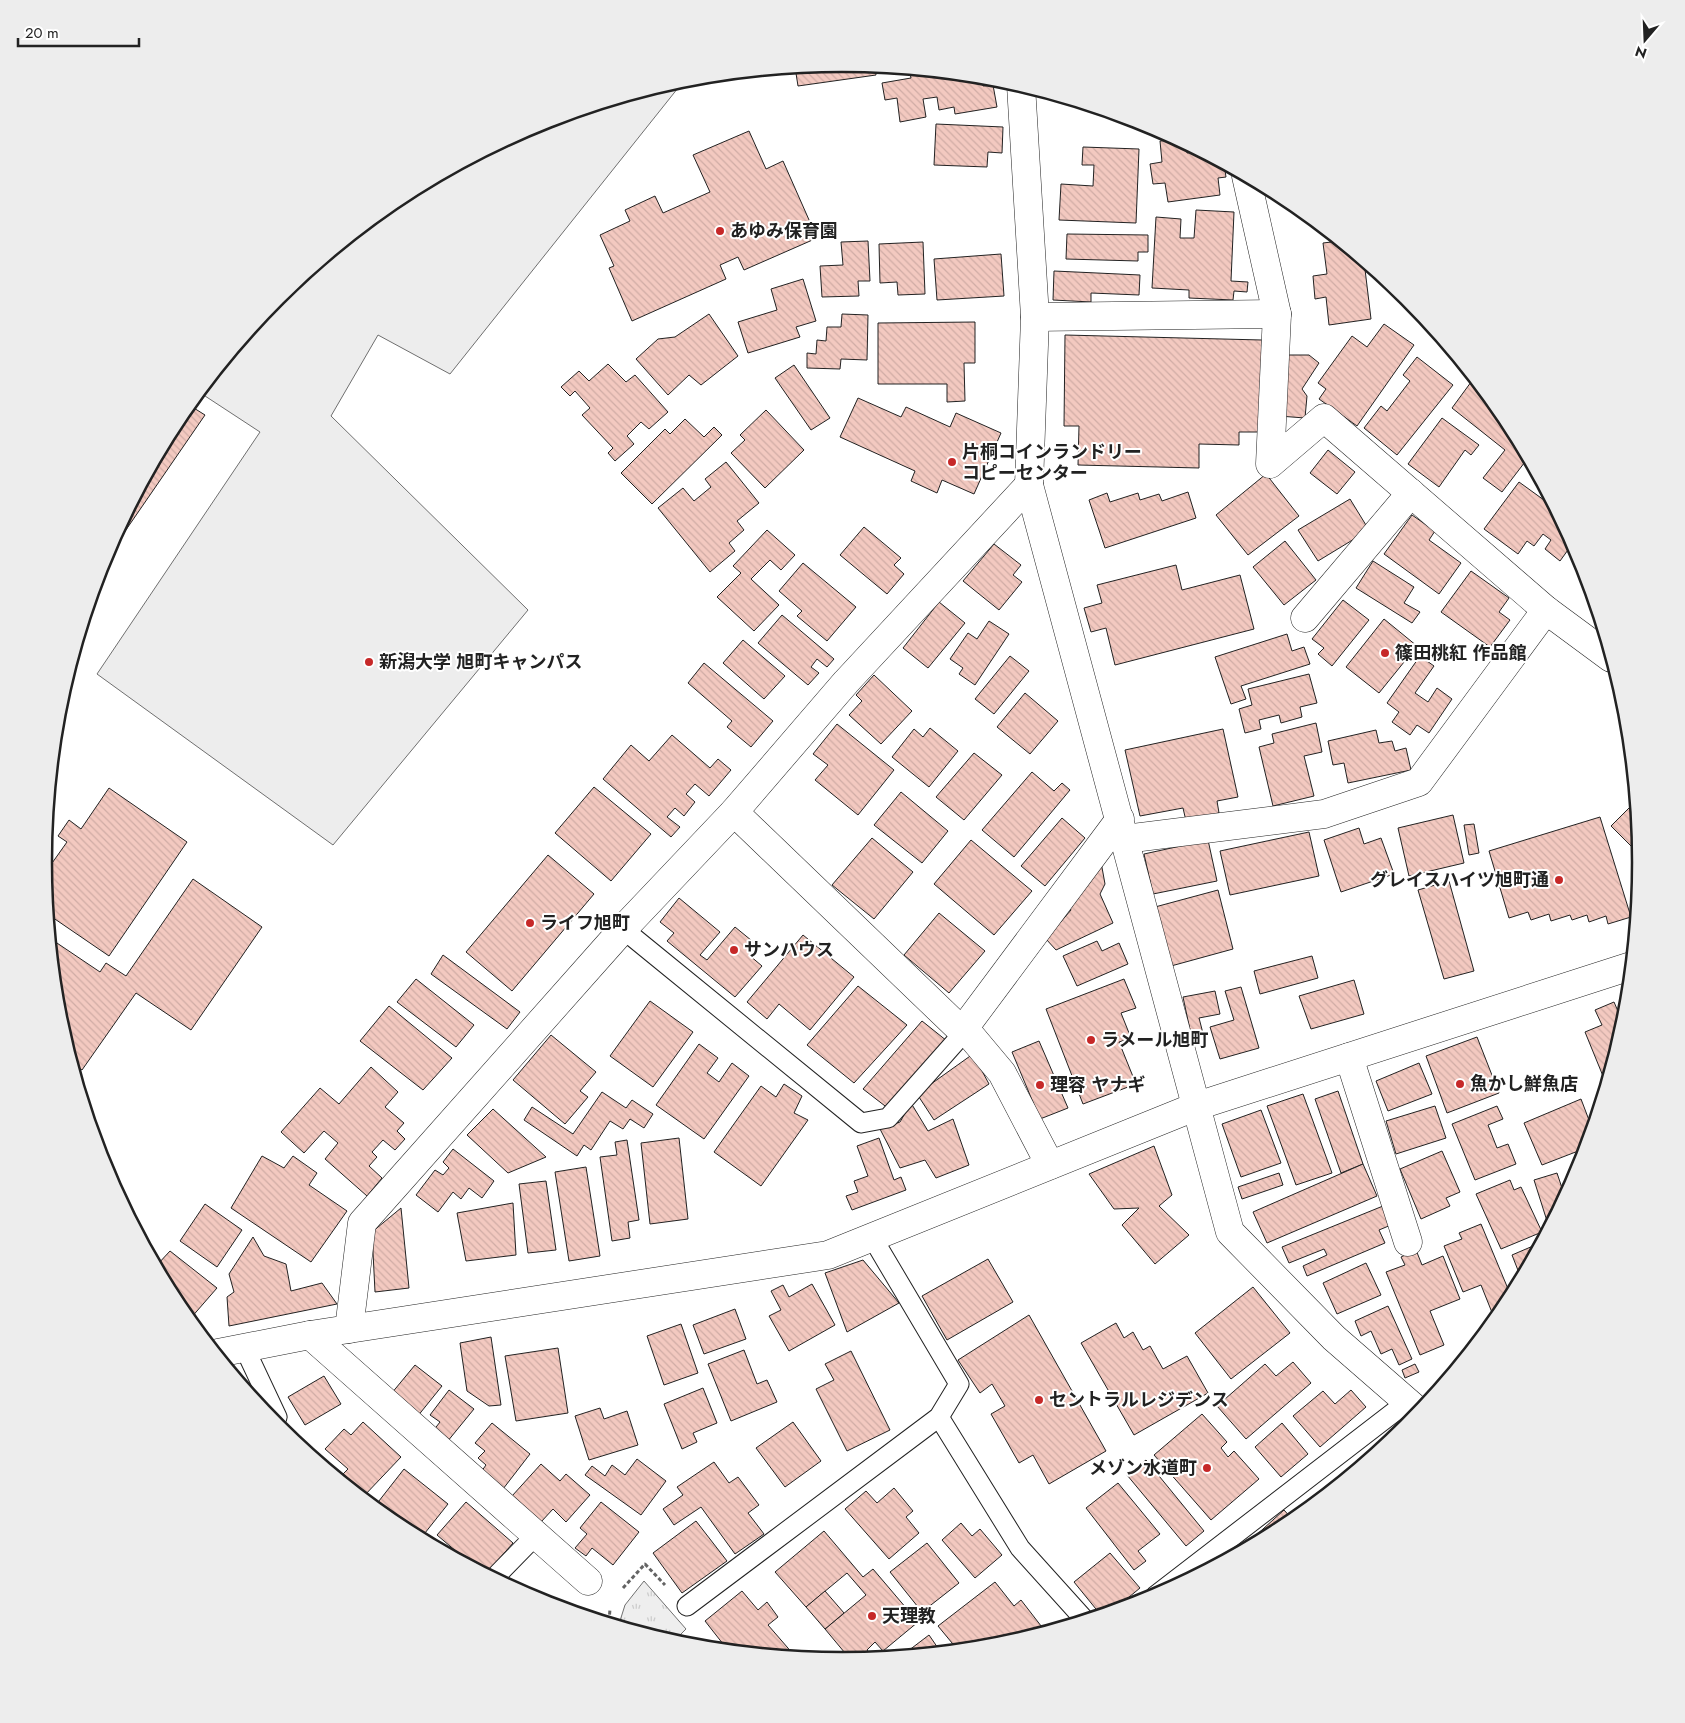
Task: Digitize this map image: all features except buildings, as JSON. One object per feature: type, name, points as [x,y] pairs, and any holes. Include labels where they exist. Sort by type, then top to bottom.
[{"type":"street","points":[[1021,92],[1036,317],[1029,485],[1230,1232],[1334,1338],[1413,1407]]},
{"type":"street","points":[[1248,183],[1277,314],[1270,464],[1324,418],[1546,610],[1605,653]]},
{"type":"street","points":[[1036,317],[1277,314]]},
{"type":"street","points":[[350,1329],[362,1223],[623,930],[734,812],[846,682],[1029,485]]},
{"type":"street","points":[[1305,618],[1411,493]]},
{"type":"street","points":[[964,1030],[1123,829],[1324,814],[1419,782],[1546,610]]},
{"type":"street","points":[[734,812],[964,1030],[1002,1073],[1050,1165]]},
{"type":"street","points":[[224,1352],[310,1335],[828,1255],[1197,1106],[1626,968]]},
{"type":"street","points":[[1349,1057],[1408,1242]]},
{"type":"street","points":[[310,1335],[588,1580]]},
{"type":"lane","points":[[623,930],[861,1124],[888,1118],[964,1030]]},
{"type":"lane","points":[[687,1606],[939,1417],[959,1384],[872,1237]]},
{"type":"lane","points":[[245,1349],[273,1408]]},
{"type":"lane","points":[[1188,1572],[1413,1407]]},
{"type":"lane","points":[[939,1417],[1020,1548],[1080,1615]]},
{"type":"lane","points":[[499,1573],[537,1534]]},
{"type":"path","points":[[622,1589],[644,1564],[687,1606]]},
{"type":"path","points":[[609,1616],[610,1601]]},
{"type":"green space","points":[[644,1581],[686,1629],[681,1634],[620,1620],[625,1605]]},
{"type":"shaded area","points":[[677,89],[450,374],[378,335],[331,416],[528,610],[333,845],[97,674],[260,432],[205,396],[249,341],[284,303],[362,235],[448,177],[493,153],[589,113],[638,98]]},
{"type":"place","name":"あゆみ保育園","points":[[720,231]]},
{"type":"place","name":"片桐コインランドリー コピーセンター","points":[[952,462]]},
{"type":"place","name":"篠田桃紅 作品館","points":[[1385,653]]},
{"type":"place","name":"新潟大学 旭町キャンパス","points":[[369,662]]},
{"type":"place","name":"グレイスハイツ旭町通","points":[[1559,880]]},
{"type":"place","name":"ライフ旭町","points":[[530,923]]},
{"type":"place","name":"サンハウス","points":[[734,950]]},
{"type":"place","name":"ラメール旭町","points":[[1091,1040]]},
{"type":"place","name":"魚かし鮮魚店","points":[[1460,1084]]},
{"type":"place","name":"理容 ヤナギ","points":[[1040,1085]]},
{"type":"place","name":"セントラルレジデンス","points":[[1039,1400]]},
{"type":"place","name":"メゾン水道町","points":[[1207,1468]]},
{"type":"place","name":"天理教","points":[[872,1616]]}]
